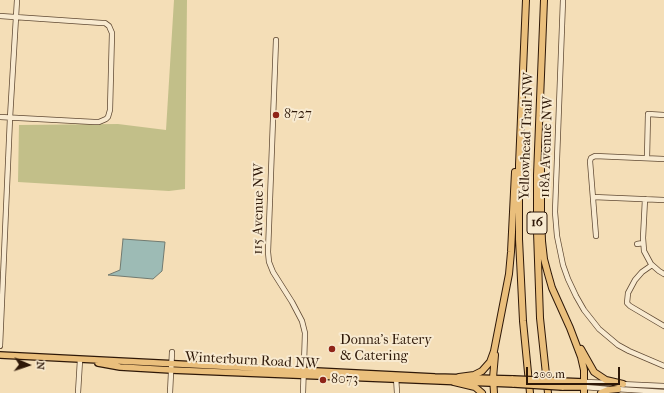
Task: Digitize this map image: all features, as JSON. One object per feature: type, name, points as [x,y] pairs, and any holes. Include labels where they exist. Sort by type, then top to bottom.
[{"type":"highway","name":"Yellowhead Trail NW","points":[[526,0],[519,205],[523,321],[530,393]]},
{"type":"highway","name":"Yellowhead Trail NW","points":[[544,0],[537,175],[537,232],[540,318],[548,393]]},
{"type":"highway","points":[[540,94],[541,213],[544,258],[552,288],[577,345],[583,365],[584,387]]},
{"type":"highway","points":[[459,377],[470,376],[482,371],[492,358],[508,274],[516,155],[521,122]]},
{"type":"highway","points":[[570,328],[594,372],[606,380],[623,384]]},
{"type":"highway","points":[[494,393],[493,381],[497,335]]},
{"type":"highway","points":[[454,382],[475,387],[482,393]]},
{"type":"highway","points":[[601,393],[608,390],[618,389]]},
{"type":"main road","name":"Winterburn Road NW","points":[[0,355],[80,360],[120,367],[171,367],[396,377],[454,382],[493,381]]},
{"type":"main road","name":"Winterburn Road NW","points":[[396,377],[459,377],[493,381],[561,384],[584,387]]},
{"type":"street","points":[[0,346],[10,118],[17,0]]},
{"type":"street","name":"118A Avenue NW","points":[[563,0],[555,212],[557,236],[563,266],[579,300],[591,320],[599,329],[629,351],[664,366]]},
{"type":"street","points":[[0,16],[105,23],[110,26],[112,33],[110,110],[108,117],[103,121],[94,122],[0,117]]},
{"type":"street","name":"115 Avenue NW","points":[[276,40],[268,252],[269,262],[273,272],[292,302],[304,327],[306,335],[303,393]]},
{"type":"street","points":[[646,158],[648,114],[664,115]]},
{"type":"street","points":[[596,236],[590,161],[592,157],[664,159]]},
{"type":"street","points":[[593,197],[664,200]]},
{"type":"street","points":[[645,199],[643,243],[646,256],[652,265],[664,274]]},
{"type":"street","points":[[637,244],[643,243]]},
{"type":"street","points":[[652,265],[642,272],[635,280],[628,293],[627,303],[664,326]]},
{"type":"street","points":[[170,393],[172,352]]},
{"type":"street","points":[[78,393],[80,360]]},
{"type":"street","points":[[396,377],[397,393]]},
{"type":"street","name":"Winterburn Road NW","points":[[584,387],[623,384],[664,386]]},
{"type":"street","name":"Winterburn Road NW","points":[[584,387],[664,392]]},
{"type":"shaded area","points":[[174,0],[187,0],[185,189],[169,191],[18,182],[19,125],[118,124],[166,130]]},
{"type":"water","points":[[123,239],[165,242],[162,271],[153,279],[108,275],[120,270]]},
{"type":"place","name":"8727","points":[[276,115]]},
{"type":"place","name":"Donna’s Eatery & Catering","points":[[332,349]]},
{"type":"place","name":"8073","points":[[323,380]]}]
